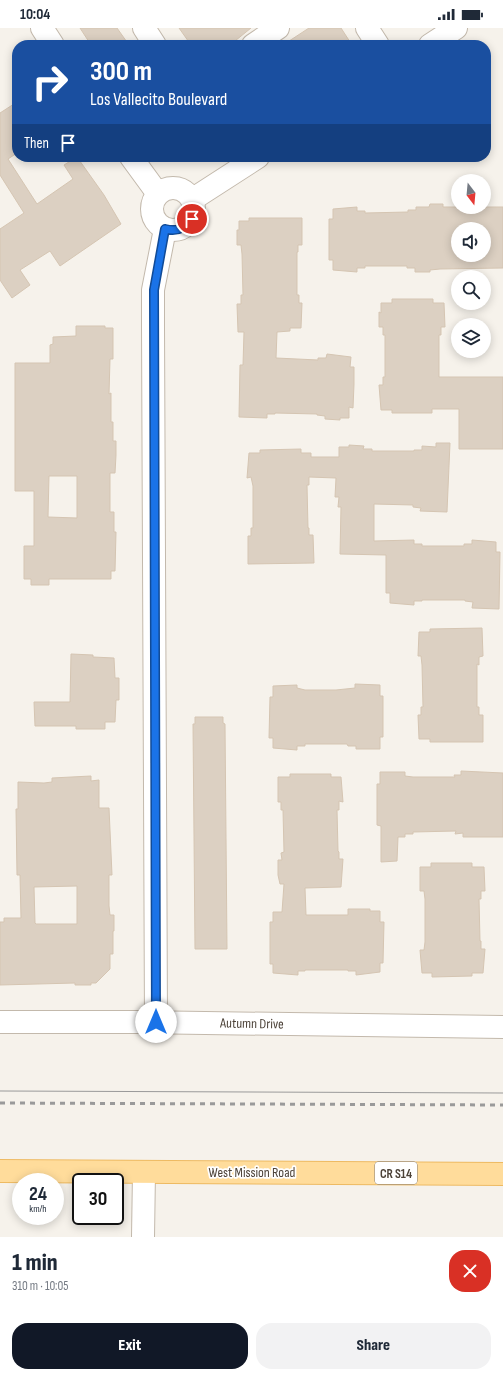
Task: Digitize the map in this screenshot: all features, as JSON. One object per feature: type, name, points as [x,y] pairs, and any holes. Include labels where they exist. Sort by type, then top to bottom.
[{"type":"main road","name":"West Mission Road","points":[[0,1171],[503,1174]]},
{"type":"street","points":[[42,28],[50,40]]},
{"type":"street","points":[[144,28],[152,40]]},
{"type":"street","points":[[260,40],[278,28]]},
{"type":"street","points":[[367,28],[375,40]]},
{"type":"street","points":[[438,40],[456,28]]},
{"type":"street","points":[[135,162],[158,194]]},
{"type":"street","points":[[193,200],[250,162]]},
{"type":"street","points":[[170,187],[177,188],[189,194],[193,200],[195,212],[188,224],[177,230],[165,229],[156,222],[152,211],[152,204],[158,194],[170,187]]},
{"type":"street","points":[[156,1022],[153,326],[154,290],[165,229]]},
{"type":"street","name":"Autumn Drive","points":[[0,1022],[156,1022],[503,1027]]},
{"type":"street","points":[[143,1237],[144,1172]]},
{"type":"building","points":[[80,28],[117,28],[125,40],[88,40]]},
{"type":"building","points":[[179,28],[251,28],[236,40],[187,40]]},
{"type":"building","points":[[309,28],[341,28],[349,40],[291,40]]},
{"type":"building","points":[[12,105],[12,156],[8,159],[37,204],[73,179],[64,165],[69,162],[81,162],[104,195],[121,224],[60,266],[50,251],[20,270],[30,285],[12,298],[0,280],[0,229],[24,213],[0,175],[0,113]]},
{"type":"building","points":[[430,204],[443,204],[443,207],[451,207],[451,214],[491,214],[491,207],[503,207],[503,268],[440,269],[430,270],[430,272],[415,272],[415,268],[407,268],[407,266],[365,266],[365,268],[357,268],[357,272],[333,270],[333,260],[329,260],[329,219],[333,219],[333,209],[357,207],[357,211],[365,211],[365,213],[408,212],[408,210],[416,210],[416,207],[429,207]]},
{"type":"building","points":[[249,218],[302,218],[302,245],[298,245],[297,252],[297,295],[299,295],[299,303],[302,303],[301,328],[290,328],[290,331],[277,332],[276,358],[318,360],[318,358],[326,358],[327,354],[351,357],[350,367],[354,367],[354,384],[353,408],[349,407],[349,418],[340,418],[340,420],[325,419],[325,416],[317,414],[275,413],[267,414],[267,418],[239,417],[240,365],[243,365],[244,332],[238,332],[237,304],[241,304],[241,295],[243,295],[242,254],[241,245],[237,245],[237,230],[239,230],[239,221],[249,221]]},
{"type":"building","points":[[392,299],[433,299],[433,303],[444,303],[445,327],[441,327],[441,335],[439,335],[439,377],[503,377],[503,449],[459,449],[459,409],[432,409],[432,413],[392,413],[392,410],[381,410],[379,385],[383,385],[383,377],[385,377],[385,335],[383,335],[383,327],[379,327],[379,312],[381,313],[381,303],[392,303]]},
{"type":"building","points":[[76,326],[105,326],[105,328],[113,328],[113,359],[110,359],[109,394],[111,393],[111,422],[113,422],[113,441],[116,441],[115,473],[110,473],[110,512],[114,512],[114,532],[116,532],[115,571],[111,571],[111,579],[49,579],[49,585],[31,585],[31,579],[24,579],[24,546],[34,546],[34,491],[15,491],[15,363],[50,363],[50,345],[53,344],[53,337],[76,336]],"holes":[[[49,476],[77,476],[77,518],[48,517]]]},
{"type":"building","points":[[436,443],[450,443],[447,512],[420,511],[421,508],[413,507],[413,505],[374,504],[374,541],[414,540],[414,544],[422,544],[422,546],[464,546],[464,544],[472,544],[472,540],[496,542],[496,552],[500,552],[499,609],[472,608],[473,602],[465,600],[422,600],[414,601],[414,605],[390,603],[390,593],[386,593],[386,555],[340,554],[341,507],[338,507],[339,497],[335,497],[336,478],[309,477],[309,485],[307,485],[308,528],[309,535],[313,535],[314,563],[248,564],[248,536],[251,536],[251,528],[253,528],[253,486],[251,477],[247,478],[249,453],[260,453],[260,450],[301,449],[301,453],[311,453],[311,457],[339,457],[339,447],[349,447],[349,445],[364,446],[363,449],[372,449],[372,451],[414,451],[422,450],[422,446],[436,447]]},
{"type":"building","points":[[482,628],[483,656],[479,657],[479,665],[477,664],[477,707],[479,707],[479,715],[483,715],[483,742],[430,742],[430,739],[419,739],[418,715],[421,715],[421,707],[423,707],[422,665],[421,656],[418,656],[419,632],[430,632],[430,629]]},
{"type":"building","points":[[71,654],[114,658],[115,678],[119,678],[119,700],[116,700],[115,722],[105,722],[105,729],[76,729],[76,726],[35,726],[34,702],[70,702]]},
{"type":"building","points":[[355,684],[380,685],[380,696],[383,696],[383,737],[380,737],[380,749],[356,749],[356,746],[348,746],[347,744],[305,744],[305,746],[297,746],[297,750],[273,748],[273,738],[269,738],[270,697],[273,697],[273,686],[297,685],[297,688],[305,690],[336,690],[355,688]]},
{"type":"building","points":[[195,717],[223,717],[223,723],[225,724],[227,949],[195,949],[193,724],[195,724]]},
{"type":"building","points":[[461,771],[503,773],[503,837],[463,837],[463,833],[455,834],[456,831],[413,832],[413,834],[405,834],[405,837],[398,837],[397,861],[381,862],[381,826],[377,825],[377,784],[380,784],[380,772],[405,772],[405,776],[413,777],[455,777],[454,775],[461,775]]},
{"type":"building","points":[[290,774],[331,774],[331,777],[341,777],[343,802],[339,801],[339,810],[337,810],[338,851],[339,859],[343,859],[341,887],[305,888],[306,915],[348,915],[348,909],[370,909],[370,911],[380,911],[380,922],[384,922],[383,963],[380,963],[380,972],[356,975],[356,971],[348,970],[305,970],[298,971],[298,975],[273,973],[273,964],[270,964],[270,922],[273,922],[273,912],[282,912],[284,884],[280,884],[278,875],[278,860],[282,860],[281,853],[284,852],[283,810],[281,810],[281,802],[278,802],[278,777],[290,777]]},
{"type":"building","points":[[91,776],[91,781],[99,780],[99,808],[109,808],[112,875],[109,875],[109,906],[110,915],[114,915],[113,954],[110,954],[110,969],[96,983],[91,983],[91,985],[75,985],[75,983],[0,985],[0,922],[4,922],[4,918],[21,918],[20,875],[17,875],[16,809],[18,809],[18,782],[44,783],[52,782],[52,778]],"holes":[[[77,886],[77,924],[36,924],[34,887]]]},
{"type":"building","points":[[431,863],[472,863],[472,867],[484,867],[485,891],[481,891],[481,899],[479,899],[480,941],[481,949],[485,949],[483,973],[472,973],[472,976],[432,977],[432,973],[422,973],[420,950],[424,950],[425,942],[425,899],[424,891],[420,891],[420,867],[431,867]]},
{"type":"tram line","points":[[0,1091],[503,1093]]},
{"type":"railway","points":[[0,1103],[503,1105]]},
{"type":"route","points":[[156,1022],[154,290],[165,229],[177,230],[183,228],[192,219]]}]
